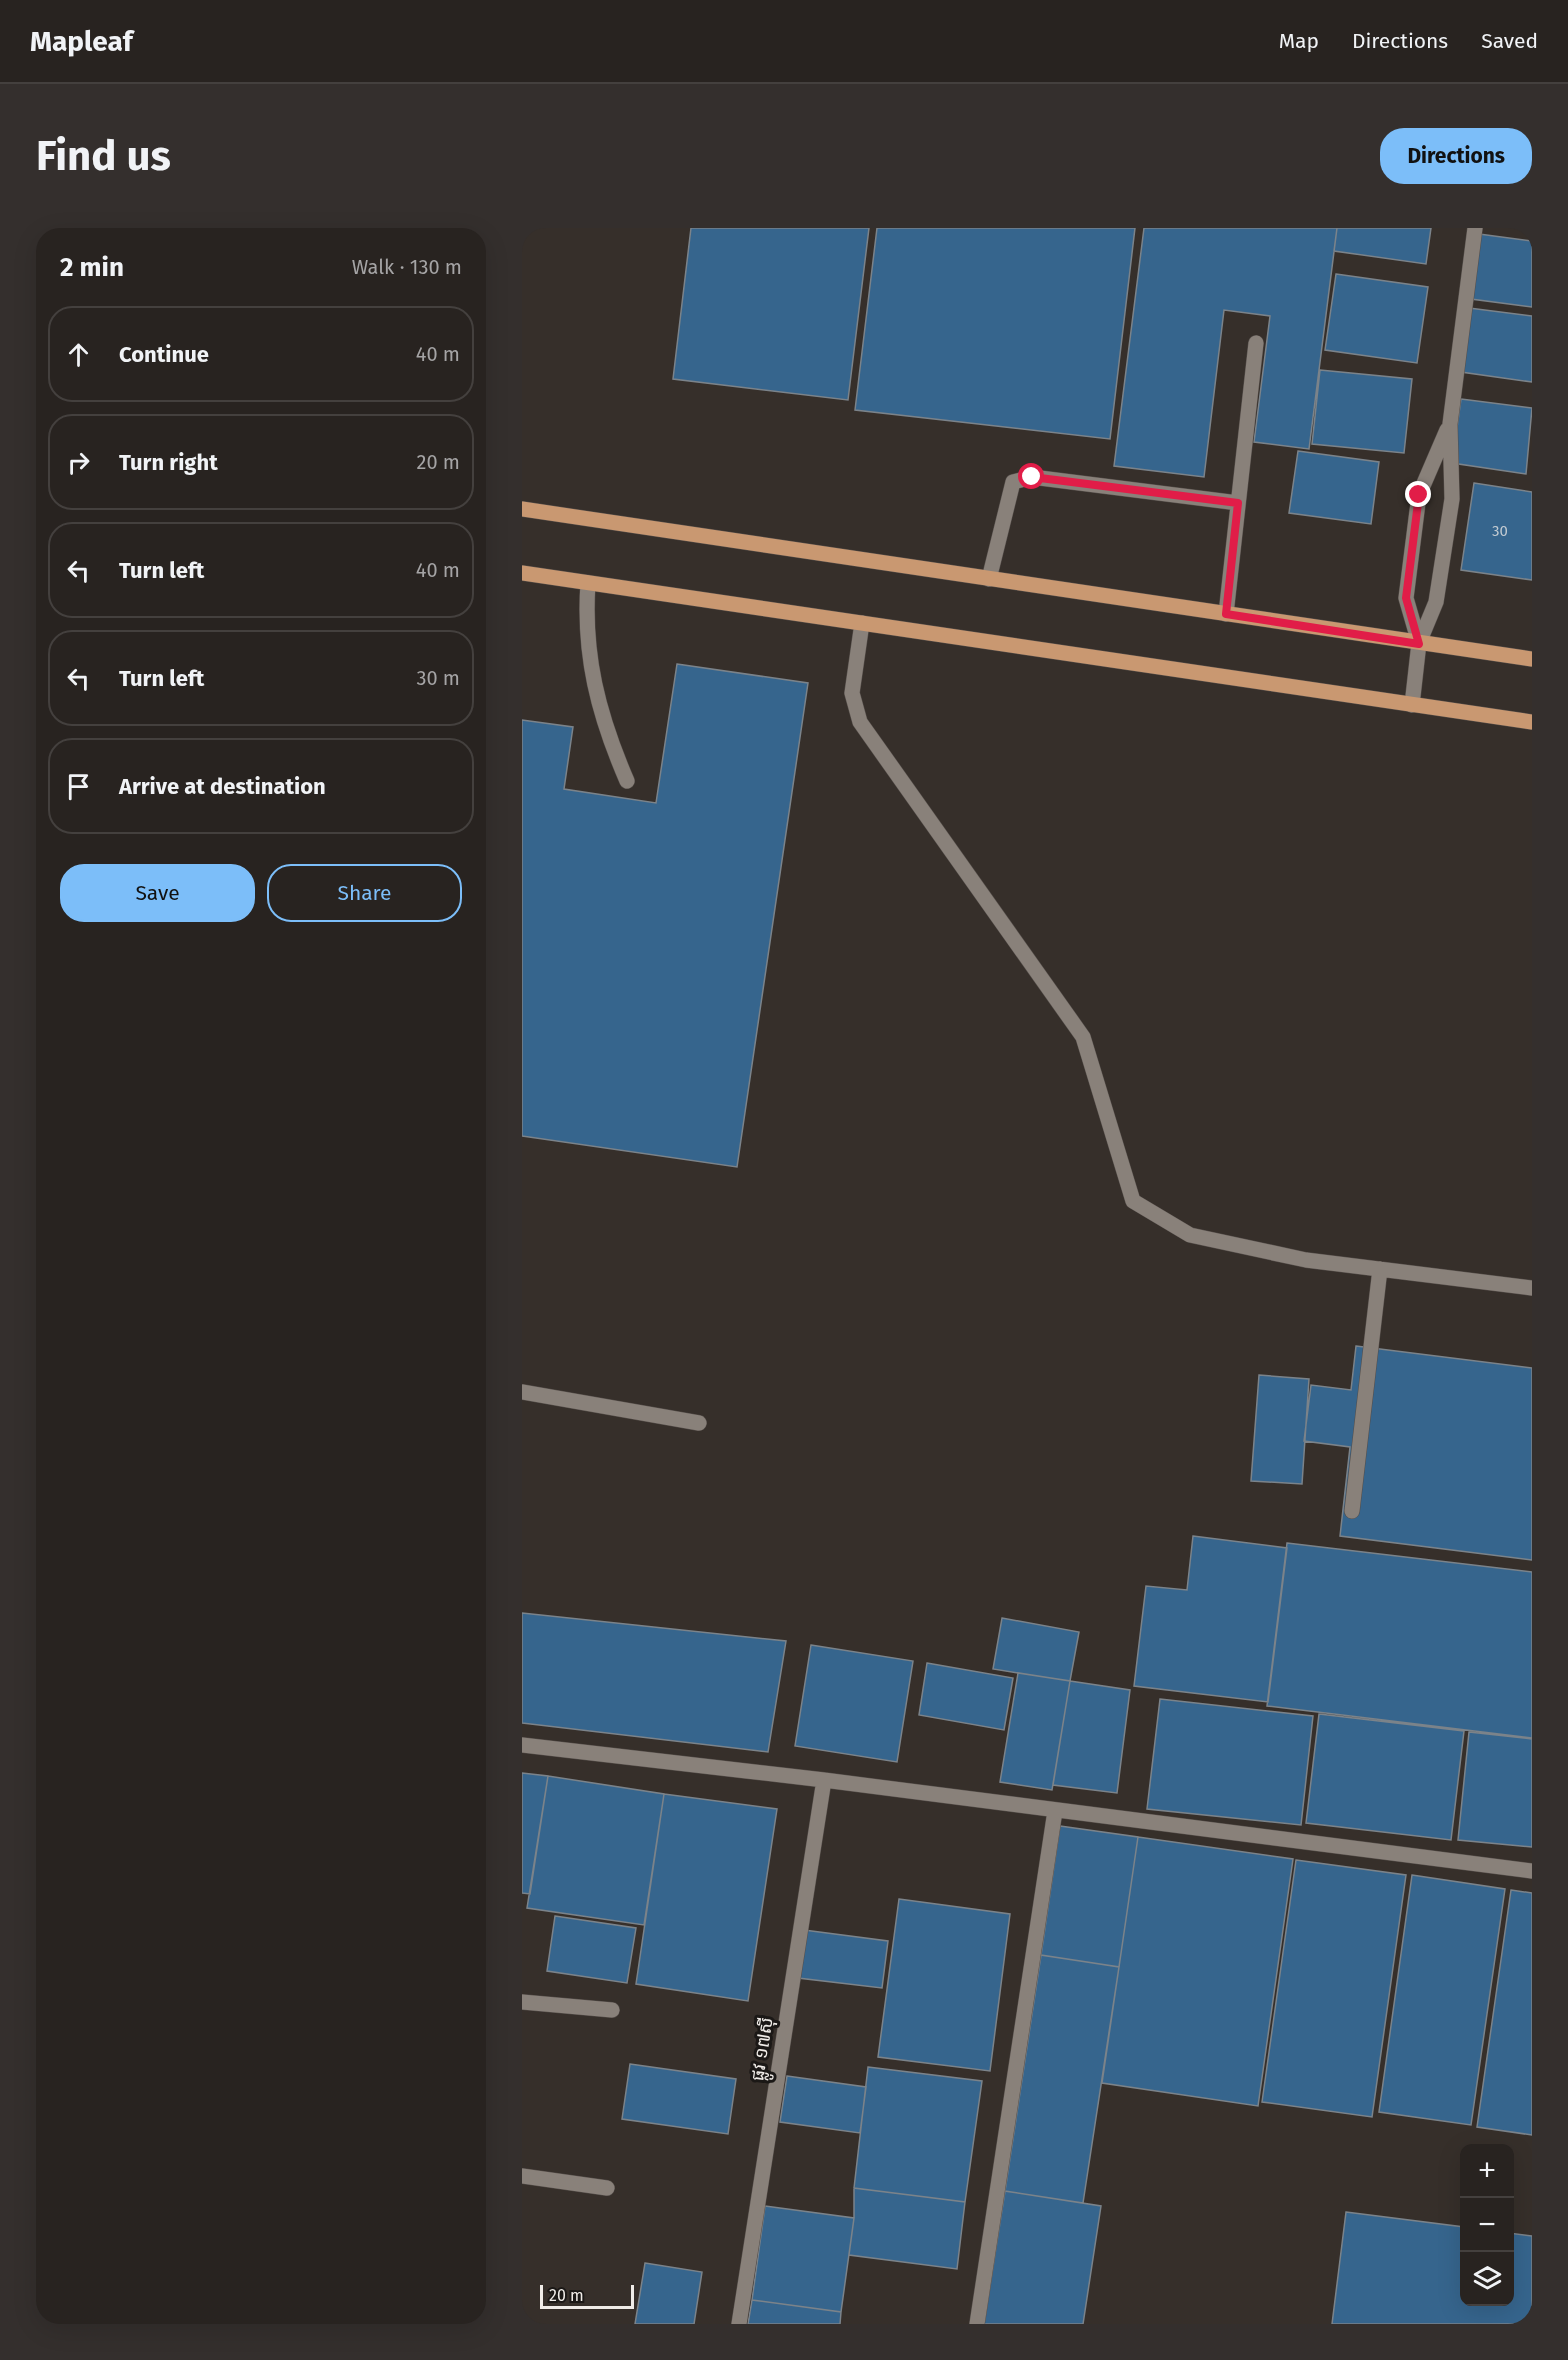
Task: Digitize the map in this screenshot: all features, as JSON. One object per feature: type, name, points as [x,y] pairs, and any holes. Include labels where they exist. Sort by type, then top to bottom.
[{"type":"main road","points":[[522,509],[1532,659]]},
{"type":"main road","points":[[522,573],[1532,722]]},
{"type":"street","points":[[1412,705],[1419,644],[1436,602],[1452,499],[1450,424],[1475,228]]},
{"type":"street","points":[[1226,614],[1256,343]]},
{"type":"street","points":[[1419,644],[1406,598],[1419,495],[1450,424]]},
{"type":"street","points":[[989,579],[1012,482],[1032,477],[1238,503]]},
{"type":"street","points":[[588,583],[585,624],[592,677],[597,701],[627,781]]},
{"type":"street","points":[[862,623],[852,693],[860,722],[1083,1037],[1133,1201],[1190,1235],[1306,1260],[1532,1288]]},
{"type":"street","points":[[1352,1511],[1380,1269]]},
{"type":"street","points":[[522,1392],[699,1423]]},
{"type":"street","points":[[522,1745],[824,1780],[1532,1871]]},
{"type":"street","name":"ផ្លូវ ១៧ស៊ី","points":[[739,2324],[824,1780]]},
{"type":"street","points":[[977,2324],[1055,1811]]},
{"type":"street","points":[[522,2002],[612,2010]]},
{"type":"street","points":[[522,2176],[607,2188]]},
{"type":"building","points":[[691,228],[869,228],[848,400],[673,379]]},
{"type":"building","points":[[877,228],[1135,228],[1110,439],[855,410]]},
{"type":"building","points":[[1144,228],[1337,228],[1309,449],[1254,442],[1270,316],[1224,310],[1204,477],[1114,466]]},
{"type":"building","points":[[1337,228],[1431,228],[1426,264],[1334,251]]},
{"type":"building","points":[[1479,234],[1532,241],[1532,307],[1471,299]]},
{"type":"building","points":[[1336,274],[1428,287],[1417,363],[1325,350]]},
{"type":"building","points":[[1469,308],[1532,316],[1532,382],[1461,372]]},
{"type":"building","points":[[1320,370],[1412,379],[1404,453],[1312,444]]},
{"type":"building","points":[[1461,399],[1532,408],[1526,474],[1452,463]]},
{"type":"building","points":[[1298,451],[1379,462],[1371,524],[1289,513]]},
{"type":"building","points":[[1474,483],[1532,492],[1532,580],[1461,570]]},
{"type":"building","points":[[677,664],[808,683],[737,1167],[522,1136],[522,720],[573,727],[564,789],[656,803]]},
{"type":"building","points":[[1356,1346],[1532,1368],[1532,1560],[1340,1536],[1350,1447],[1304,1441],[1311,1385],[1351,1390]]},
{"type":"building","points":[[1259,1375],[1309,1379],[1302,1484],[1251,1481]]},
{"type":"building","points":[[1193,1536],[1287,1548],[1268,1702],[1134,1686],[1146,1586],[1187,1590]]},
{"type":"building","points":[[1287,1543],[1532,1572],[1532,1738],[1267,1706]]},
{"type":"building","points":[[522,1613],[786,1641],[768,1752],[522,1723]]},
{"type":"building","points":[[1002,1618],[1079,1632],[1070,1681],[993,1669]]},
{"type":"building","points":[[811,1645],[913,1661],[897,1762],[795,1746]]},
{"type":"building","points":[[927,1663],[1013,1678],[1004,1730],[919,1715]]},
{"type":"building","points":[[1018,1673],[1070,1681],[1052,1790],[1000,1782]]},
{"type":"building","points":[[1070,1681],[1130,1690],[1117,1793],[1053,1785]]},
{"type":"building","points":[[1160,1699],[1313,1716],[1301,1825],[1147,1809]]},
{"type":"building","points":[[1319,1714],[1464,1731],[1451,1840],[1306,1823]]},
{"type":"building","points":[[1469,1732],[1532,1739],[1532,1847],[1458,1840]]},
{"type":"building","points":[[522,1773],[548,1776],[530,1894],[522,1893]]},
{"type":"building","points":[[548,1776],[664,1794],[644,1925],[527,1908]]},
{"type":"building","points":[[664,1794],[777,1809],[748,2001],[636,1984]]},
{"type":"building","points":[[1060,1826],[1138,1837],[1119,1967],[1041,1955]]},
{"type":"building","points":[[1138,1837],[1293,1859],[1258,2106],[1102,2083]]},
{"type":"building","points":[[1296,1860],[1406,1875],[1372,2117],[1262,2102]]},
{"type":"building","points":[[1412,1875],[1505,1889],[1471,2125],[1379,2112]]},
{"type":"building","points":[[1511,1890],[1532,1893],[1532,2135],[1477,2127]]},
{"type":"building","points":[[899,1899],[1010,1914],[990,2071],[878,2057]]},
{"type":"building","points":[[555,1916],[636,1928],[627,1983],[547,1971]]},
{"type":"building","points":[[804,1930],[888,1941],[882,1988],[798,1978]]},
{"type":"building","points":[[1041,1955],[1119,1967],[1083,2203],[1005,2191]]},
{"type":"building","points":[[630,2064],[736,2079],[728,2134],[622,2119]]},
{"type":"building","points":[[868,2067],[982,2081],[965,2202],[854,2188]]},
{"type":"building","points":[[787,2076],[866,2087],[860,2133],[780,2122]]},
{"type":"building","points":[[854,2188],[965,2202],[957,2269],[849,2255],[854,2218]]},
{"type":"building","points":[[1005,2191],[1101,2206],[1083,2324],[984,2324]]},
{"type":"building","points":[[765,2206],[854,2218],[841,2312],[752,2300]]},
{"type":"building","points":[[1346,2212],[1460,2226],[1460,2306],[1514,2306],[1514,2234],[1532,2236],[1532,2324],[1332,2324]]},
{"type":"building","points":[[645,2263],[702,2272],[694,2324],[635,2324]]},
{"type":"building","points":[[752,2300],[841,2312],[840,2324],[748,2324]]},
{"type":"route","points":[[1032,477],[1238,503],[1226,614],[1419,644],[1406,598],[1419,495]]}]
